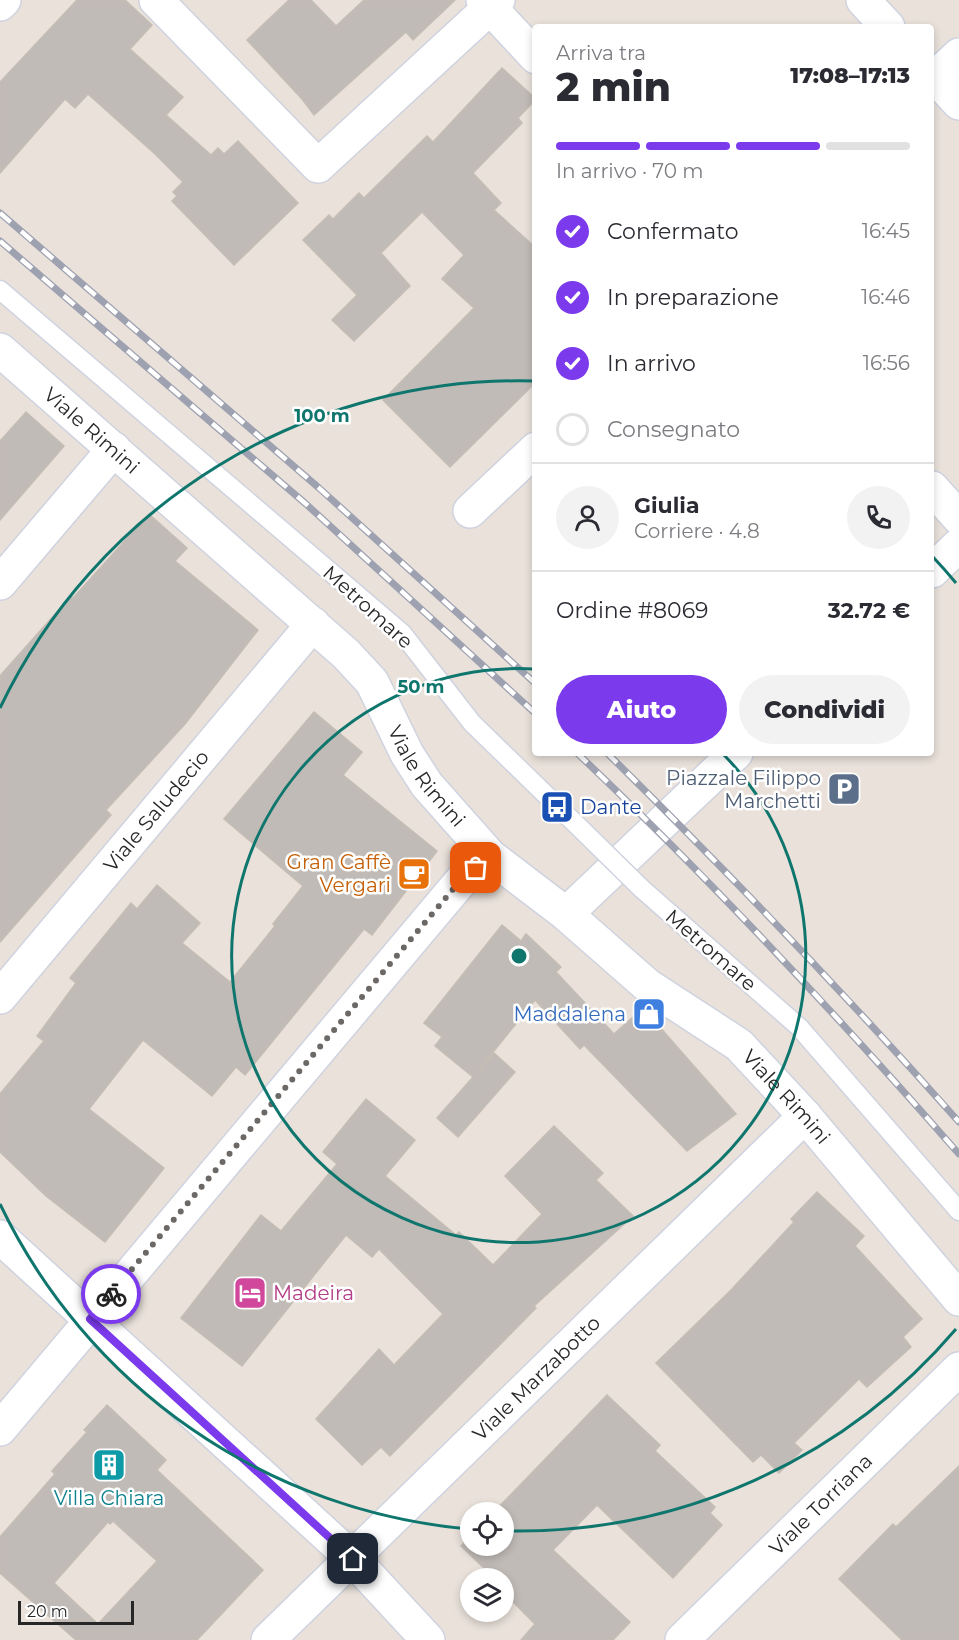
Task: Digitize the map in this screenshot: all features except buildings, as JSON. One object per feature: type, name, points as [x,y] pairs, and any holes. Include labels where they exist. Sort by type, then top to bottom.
[{"type":"street","points":[[0,4],[4,0]]},
{"type":"street","points":[[156,0],[318,166],[490,2],[532,52]]},
{"type":"street","points":[[863,0],[885,24]]},
{"type":"street","points":[[934,75],[959,55]]},
{"type":"street","points":[[934,79],[959,103]]},
{"type":"street","name":"Viale Rimini","points":[[0,350],[346,654],[372,682],[406,754],[427,785],[490,856],[566,914],[647,985],[739,1045],[805,1116],[959,1299]]},
{"type":"street","points":[[0,584],[114,449]]},
{"type":"street","points":[[470,511],[532,453]]},
{"type":"street","points":[[934,490],[959,518]]},
{"type":"street","points":[[934,569],[959,545]]},
{"type":"street","name":"Viale Saludecio","points":[[0,997],[313,624]]},
{"type":"street","points":[[566,914],[733,756]]},
{"type":"street","points":[[0,1429],[90,1319],[461,880],[490,856]]},
{"type":"street","name":"Viale Marzabotto","points":[[268,1640],[805,1116]]},
{"type":"street","points":[[0,1237],[353,1559],[428,1640]]},
{"type":"street","name":"Viale Torriana","points":[[682,1640],[959,1369]]},
{"type":"lane","name":"Metromare","points":[[0,290],[402,633],[472,723],[641,888],[798,1027],[959,1211]]},
{"type":"railway","points":[[0,213],[319,488],[532,680]]},
{"type":"railway","points":[[0,241],[306,504],[532,710]]},
{"type":"railway","points":[[580,756],[772,949],[959,1154]]},
{"type":"railway","points":[[610,756],[786,934],[959,1122]]},
{"type":"way so far","points":[[111,1294],[461,880],[476,868]]},
{"type":"place","name":"Piazzale Filippo Marchetti","points":[[844,789]]},
{"type":"place","name":"Dante","points":[[557,807]]},
{"type":"place","name":"Gran Caffè Vergari","points":[[414,874]]},
{"type":"place","name":"Maddalena","points":[[649,1014]]},
{"type":"place","name":"Madeira","points":[[250,1293]]},
{"type":"place","name":"Villa Chiara","points":[[109,1465]]},
{"type":"route","points":[[111,1294],[90,1319],[353,1559]]}]
